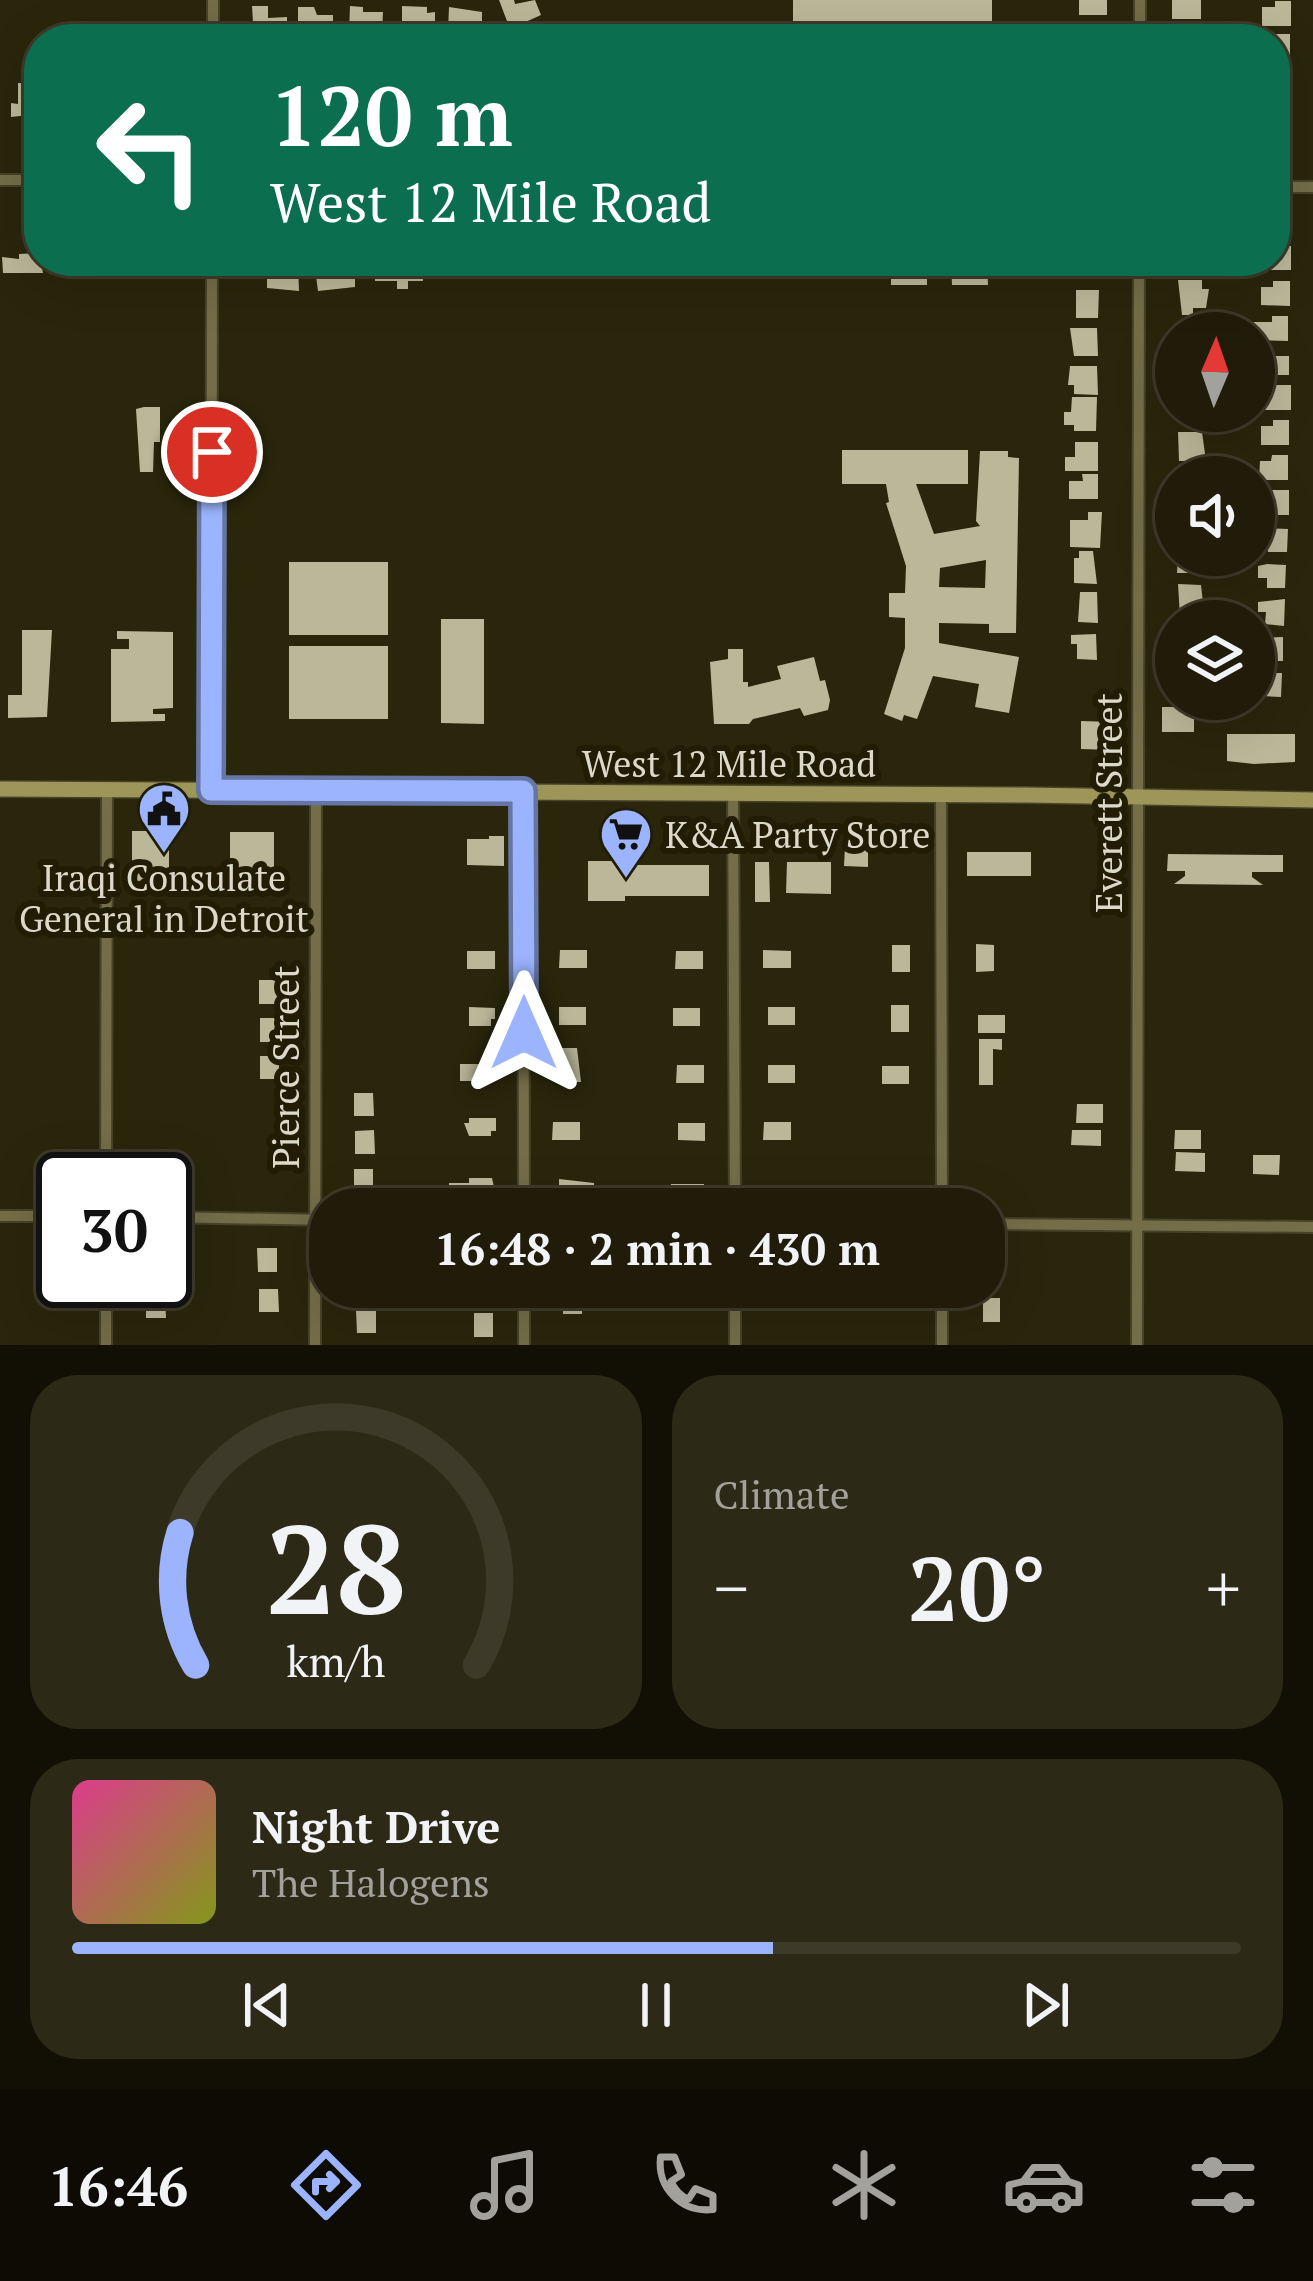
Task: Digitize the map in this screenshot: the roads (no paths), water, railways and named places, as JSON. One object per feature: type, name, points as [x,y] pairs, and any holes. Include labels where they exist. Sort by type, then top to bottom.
[{"type":"main road","name":"West 12 Mile Road","points":[[0,789],[1313,800]]},
{"type":"street","points":[[211,790],[212,276]]},
{"type":"street","name":"Everett Street","points":[[1137,1345],[1139,276]]},
{"type":"street","points":[[106,790],[106,1152]]},
{"type":"street","name":"Pierce Street","points":[[315,1188],[316,790]]},
{"type":"street","points":[[523,791],[524,1188]]},
{"type":"street","points":[[733,793],[735,1188]]},
{"type":"street","points":[[941,794],[942,1188]]},
{"type":"street","points":[[0,1216],[36,1216]]},
{"type":"street","points":[[192,1218],[309,1220]]},
{"type":"street","points":[[1005,1224],[1313,1227]]},
{"type":"street","points":[[106,1308],[106,1345]]},
{"type":"street","name":"Pierce Street","points":[[315,1308],[315,1345]]},
{"type":"street","points":[[524,1308],[524,1345]]},
{"type":"street","points":[[735,1308],[735,1345]]},
{"type":"street","points":[[942,1308],[942,1345]]},
{"type":"place","name":"Iraqi Consulate General in Detroit","points":[[164,855]]},
{"type":"place","name":"K&A Party Store","points":[[626,880]]}]
